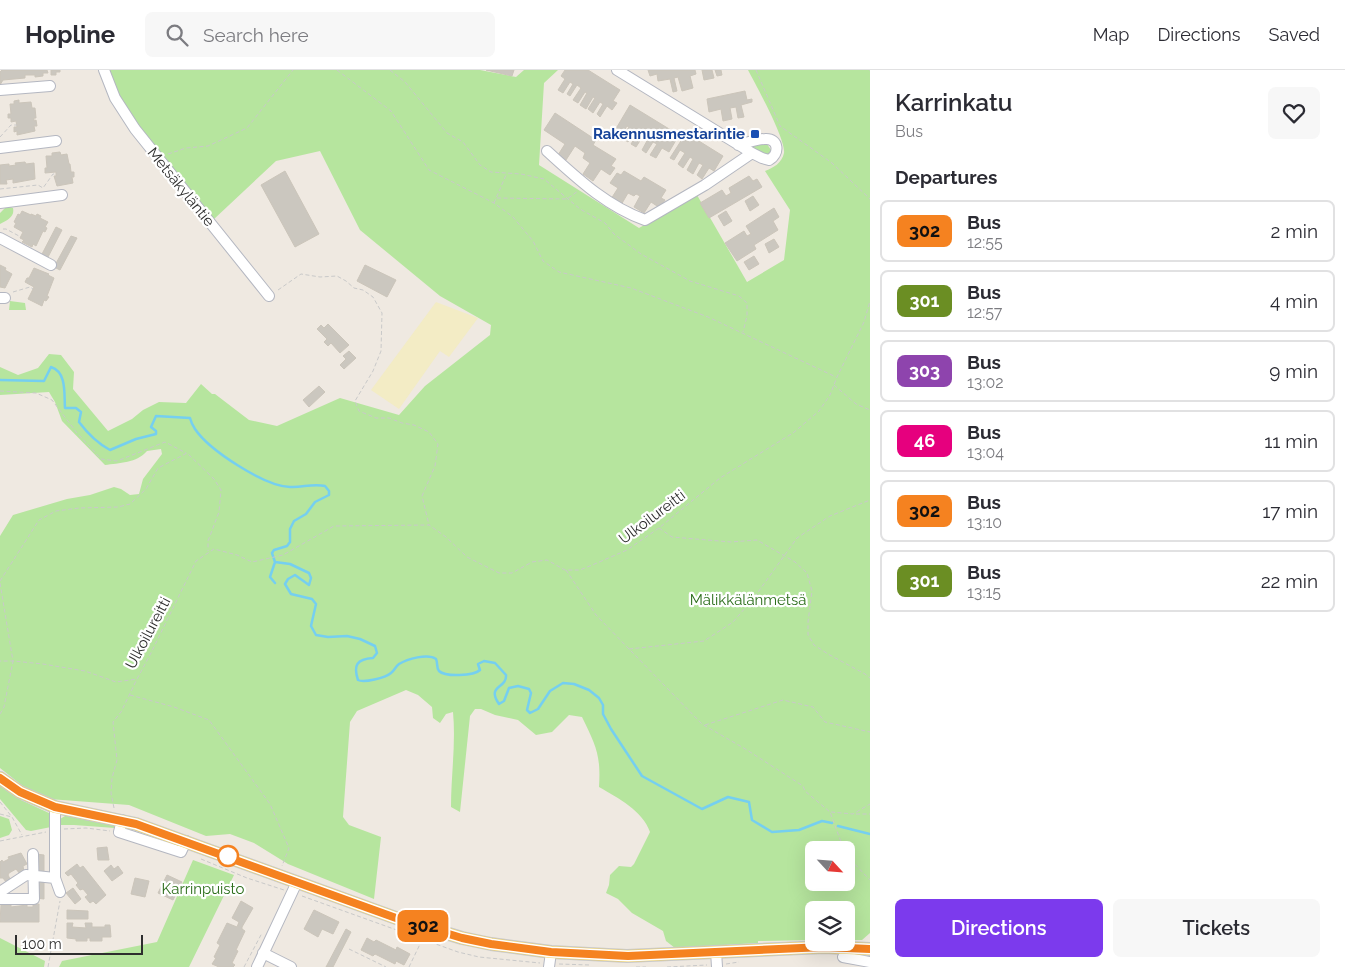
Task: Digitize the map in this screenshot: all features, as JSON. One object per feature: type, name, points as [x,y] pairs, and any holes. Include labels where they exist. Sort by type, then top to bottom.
[{"type":"main road","points":[[0,778],[20,792],[55,807],[121,826],[150,828],[396,918],[462,938],[491,944],[551,952],[628,956],[824,947],[870,949]]},
{"type":"street","name":"Metsäkyläntie","points":[[104,70],[115,98],[135,129],[269,296]]},
{"type":"street","points":[[617,70],[752,153],[770,160],[776,155],[776,144],[767,138],[738,144]]},
{"type":"street","points":[[0,90],[50,86]]},
{"type":"street","points":[[0,148],[56,141]]},
{"type":"street","points":[[547,151],[599,196],[626,214],[645,220],[705,186],[752,153]]},
{"type":"street","points":[[0,203],[62,195]]},
{"type":"street","points":[[0,238],[52,264]]},
{"type":"street","points":[[55,807],[55,878],[60,892]]},
{"type":"street","points":[[0,899],[34,899],[33,854]]},
{"type":"street","points":[[0,892],[26,874],[55,878]]},
{"type":"street","points":[[256,967],[297,882]]},
{"type":"street","points":[[716,951],[717,967]]},
{"type":"street","points":[[548,967],[551,952]]},
{"type":"street","points":[[263,953],[290,967]]},
{"type":"street","points":[[843,958],[870,962]]},
{"type":"path","points":[[158,158],[186,148],[208,146],[247,128],[293,70]]},
{"type":"path","points":[[338,70],[391,111],[429,170],[494,203],[513,217],[533,241],[543,261],[559,272],[631,288],[708,317],[837,377]]},
{"type":"path","points":[[390,70],[405,82],[447,133],[464,142],[480,165],[491,172],[521,174],[544,179],[567,199],[605,223],[614,234],[641,254],[690,281],[739,296],[747,303],[747,316],[742,334]]},
{"type":"path","points":[[756,70],[780,126],[832,163],[870,199]]},
{"type":"path","points":[[0,138],[11,125],[17,125]]},
{"type":"path","points":[[0,189],[38,185],[43,188],[53,174],[56,174]]},
{"type":"path","points":[[494,203],[506,174]]},
{"type":"path","points":[[497,198],[567,199],[586,185]]},
{"type":"path","points":[[269,296],[301,274],[320,277],[337,276],[354,288],[363,290],[373,297],[382,313],[381,351],[356,401],[359,411],[366,415],[376,418],[388,418],[414,425],[429,432],[438,444],[435,466],[422,496],[430,525]]},
{"type":"path","points":[[2,298],[7,294],[30,287],[33,289]]},
{"type":"path","name":"Ulkoilureitti","points":[[565,570],[580,570],[627,550],[659,528],[720,478],[793,433],[819,411],[830,396],[837,377],[864,322],[870,301]]},
{"type":"path","points":[[834,386],[856,404],[870,410]]},
{"type":"path","points":[[0,391],[36,393],[52,400],[101,458],[117,461],[165,442],[187,453],[214,479],[221,490],[218,512],[208,542],[208,553]]},
{"type":"path","points":[[0,714],[4,707],[13,661],[0,582],[39,520],[56,511],[79,508],[118,507],[130,504],[146,489],[158,468],[187,453]]},
{"type":"path","points":[[628,649],[704,642],[733,622],[797,538],[830,516],[870,500]]},
{"type":"path","points":[[208,553],[214,549],[237,555],[252,562],[283,555],[334,526],[430,525],[467,557],[499,573],[512,573],[532,562],[547,560],[565,570],[596,614],[704,725],[803,786],[805,791],[830,812],[841,841]]},
{"type":"path","points":[[659,528],[672,537],[731,542],[757,540],[795,562],[807,572],[812,591],[808,635],[814,644],[828,654],[870,678]]},
{"type":"path","name":"Ulkoilureitti","points":[[0,661],[44,664],[85,670],[116,682],[137,678],[196,562],[208,553]]},
{"type":"path","points":[[114,810],[111,793],[112,778],[117,760],[113,722],[130,695],[137,678]]},
{"type":"path","points":[[130,695],[174,707],[210,720],[270,804],[289,848],[282,866]]},
{"type":"path","points":[[704,725],[784,700],[813,707],[825,722],[870,732]]},
{"type":"path","points":[[0,802],[12,817],[22,836]]},
{"type":"path","points":[[853,814],[870,804]]},
{"type":"path","points":[[830,812],[870,814]]},
{"type":"path","points":[[0,814],[12,817]]},
{"type":"path","points":[[59,829],[121,826]]},
{"type":"path","points":[[0,841],[48,831]]},
{"type":"path","points":[[197,858],[247,878],[284,890]]},
{"type":"path","points":[[855,864],[870,880]]},
{"type":"path","points":[[48,967],[60,909],[60,892]]},
{"type":"path","points":[[409,967],[422,940]]},
{"type":"path","points":[[349,949],[386,967]]},
{"type":"green space","name":"Mälikkälänmetsä","points":[[109,70],[480,70],[516,77],[524,70],[558,70],[544,83],[539,165],[639,228],[697,195],[747,282],[784,260],[790,210],[765,171],[774,167],[781,160],[784,153],[783,146],[770,112],[748,70],[870,70],[870,933],[862,940],[855,940],[855,901],[805,901],[805,940],[758,941],[758,943],[675,948],[666,941],[663,931],[632,913],[618,899],[606,893],[610,875],[619,866],[631,867],[634,864],[650,832],[647,824],[636,811],[599,787],[598,758],[582,717],[569,715],[552,732],[536,735],[518,720],[475,709],[470,716],[460,812],[451,807],[454,736],[453,712],[446,714],[440,723],[433,718],[432,707],[418,695],[406,690],[357,711],[350,722],[343,817],[349,825],[381,837],[374,899],[288,864],[254,843],[230,834],[206,836],[129,805],[49,799],[24,787],[0,768],[0,536],[13,515],[114,487],[130,495],[139,494],[143,479],[162,454],[161,449],[147,451],[133,460],[105,465],[62,421],[49,392],[0,395],[0,367],[18,375],[38,368],[49,354],[61,355],[74,372],[73,389],[108,431],[159,402],[186,403],[201,384],[249,420],[277,426],[340,398],[399,415],[425,386],[490,335],[491,325],[440,296],[360,230],[320,151],[276,161],[213,220],[140,129],[118,95]]},
{"type":"green space","points":[[767,144],[771,150],[768,155],[764,155],[751,148],[752,146]]},
{"type":"green space","points":[[7,206],[13,208],[13,214],[0,224],[0,213]]},
{"type":"green space","points":[[10,301],[25,303],[26,310],[9,310]]},
{"type":"green space","points":[[0,785],[21,800],[49,813],[51,827],[31,831],[26,830],[0,799]]},
{"type":"green space","points":[[0,816],[9,819],[12,830],[9,835],[0,838]]},
{"type":"green space","points":[[65,816],[116,826],[115,828],[59,825],[60,819]]},
{"type":"green space","name":"Karrinpuisto","points":[[193,860],[234,875],[189,967],[59,967],[62,961],[157,942]]},
{"type":"green space","points":[[0,938],[45,961],[44,967],[0,967]]},
{"type":"sand","points":[[436,302],[478,318],[449,357],[440,351],[399,409],[371,390]]},
{"type":"building","points":[[2,70],[47,70],[48,73],[43,73],[43,76],[25,75],[25,78],[3,80],[0,85],[0,72]]},
{"type":"building","points":[[51,70],[60,70],[60,72],[56,72],[56,75],[51,75]]},
{"type":"building","points":[[486,70],[514,70],[512,76]]},
{"type":"building","points":[[565,70],[588,70],[620,90],[613,101],[617,103],[612,110],[607,106],[600,117],[597,114],[603,104],[600,102],[593,113],[588,109],[595,98],[593,97],[586,109],[580,105],[587,93],[585,92],[578,103],[573,100],[581,88],[577,85],[570,96],[567,94],[573,84],[570,82],[563,93],[558,90],[565,79],[561,76]]},
{"type":"building","points":[[648,70],[695,70],[696,74],[690,76],[693,88],[682,91],[678,77],[674,78],[677,91],[673,92],[670,79],[658,81],[657,74],[650,76]]},
{"type":"building","points":[[702,70],[712,70],[714,78],[704,80]]},
{"type":"building","points":[[715,70],[721,70],[722,75],[717,76]]},
{"type":"building","points":[[745,91],[747,100],[752,99],[752,102],[741,105],[744,117],[738,118],[736,107],[730,108],[732,119],[723,121],[721,109],[709,112],[707,99]]},
{"type":"building","points":[[19,100],[19,103],[31,102],[32,108],[35,108],[36,118],[34,118],[34,121],[36,120],[37,126],[34,126],[35,131],[17,135],[17,131],[14,132],[14,127],[17,127],[16,121],[11,122],[8,114],[11,114],[10,104],[14,104],[14,101]]},
{"type":"building","points":[[630,105],[679,135],[669,152],[662,148],[656,158],[650,155],[657,144],[653,142],[646,153],[642,150],[648,139],[643,136],[636,147],[631,144],[638,133],[635,131],[628,142],[622,138],[629,127],[627,126],[620,137],[614,132]]},
{"type":"building","points":[[555,113],[596,140],[593,145],[616,159],[611,166],[615,168],[610,175],[601,169],[593,181],[583,174],[590,163],[583,158],[585,153],[575,146],[566,160],[558,155],[565,144],[544,130]]},
{"type":"building","points":[[686,133],[723,156],[714,171],[709,168],[702,179],[697,175],[703,165],[699,163],[693,174],[687,170],[693,159],[690,157],[683,168],[678,164],[685,153],[680,150],[674,160],[670,158]]},
{"type":"building","points":[[60,152],[61,155],[67,154],[74,177],[72,177],[73,183],[57,186],[54,176],[56,176],[56,172],[45,173],[45,168],[47,168],[46,156],[52,156],[52,153]]},
{"type":"building","points":[[25,162],[26,164],[34,163],[35,179],[13,183],[13,179],[6,180],[7,184],[0,184],[0,165],[9,164],[9,166]]},
{"type":"building","points":[[285,171],[319,234],[295,247],[261,185]]},
{"type":"building","points":[[624,171],[641,181],[644,177],[666,190],[661,198],[665,200],[660,208],[651,202],[644,213],[634,207],[640,196],[636,194],[634,196],[628,193],[621,205],[611,199],[618,188],[610,183],[617,173],[621,175]]},
{"type":"building","points":[[749,176],[753,181],[757,179],[762,187],[709,218],[700,203],[722,190],[726,196],[731,193],[729,188]]},
{"type":"building","points":[[753,196],[759,205],[750,211],[745,201]]},
{"type":"building","points":[[774,208],[779,217],[773,221],[778,230],[754,245],[756,249],[737,261],[725,243],[744,231],[747,236],[751,234],[746,226]]},
{"type":"building","points":[[22,211],[36,216],[37,214],[48,222],[45,232],[43,231],[36,246],[33,244],[32,247],[22,242],[24,240],[20,238],[23,232],[14,227],[18,214],[20,215]]},
{"type":"building","points":[[726,211],[732,221],[724,226],[718,216]]},
{"type":"building","points":[[56,227],[62,230],[47,259],[41,256]]},
{"type":"building","points":[[71,236],[77,238],[60,270],[54,267]]},
{"type":"building","points":[[774,239],[779,247],[769,253],[765,244]]},
{"type":"building","points":[[754,256],[759,264],[749,270],[744,262]]},
{"type":"building","points":[[0,265],[12,274],[5,288],[0,287]]},
{"type":"building","points":[[365,265],[396,280],[387,297],[357,281]]},
{"type":"building","points":[[34,268],[54,278],[47,296],[49,297],[46,301],[44,300],[42,306],[28,299],[34,287],[25,282]]},
{"type":"building","points":[[328,324],[349,345],[340,353],[331,343],[328,346],[324,342],[327,339],[317,329],[321,325],[324,328]]},
{"type":"building","points":[[349,351],[356,358],[344,369],[340,365],[346,359],[343,356]]},
{"type":"building","points":[[319,386],[325,392],[309,407],[303,400]]},
{"type":"building","points":[[107,847],[109,860],[98,860],[97,848]]},
{"type":"building","points":[[21,853],[27,864],[23,866],[24,872],[20,874],[16,869],[9,873],[10,879],[6,882],[3,878],[0,878],[0,862]]},
{"type":"building","points":[[36,854],[44,855],[44,874],[36,874]]},
{"type":"building","points":[[77,864],[80,868],[83,866],[106,895],[96,904],[93,901],[90,903],[85,897],[88,895],[83,889],[80,890],[76,885],[78,883],[71,874],[68,876],[65,873]]},
{"type":"building","points":[[111,865],[114,869],[118,866],[123,873],[112,881],[104,871]]},
{"type":"building","points":[[167,875],[182,882],[173,900],[158,893]]},
{"type":"building","points":[[135,878],[149,881],[145,897],[131,894]]},
{"type":"building","points":[[36,879],[44,879],[44,899],[36,898]]},
{"type":"building","points":[[73,888],[81,899],[75,904],[66,893]]},
{"type":"building","points":[[241,901],[253,908],[242,927],[245,931],[232,963],[235,965],[233,967],[219,967],[212,964],[220,945],[217,943],[227,923],[237,927],[239,922],[232,918]]},
{"type":"building","points":[[39,904],[39,922],[0,922],[1,905],[11,905],[11,907],[27,905],[27,907],[33,907],[33,905]]},
{"type":"building","points":[[67,910],[88,911],[88,919],[67,919]]},
{"type":"building","points":[[314,910],[339,922],[333,934],[322,929],[318,937],[304,929]]},
{"type":"building","points":[[67,923],[73,923],[72,927],[86,928],[85,923],[92,923],[92,927],[110,925],[111,937],[102,937],[102,941],[90,941],[90,938],[87,938],[87,941],[76,941],[76,939],[67,938]]},
{"type":"building","points":[[346,929],[351,932],[333,967],[326,967]]},
{"type":"building","points":[[367,938],[374,942],[376,940],[396,950],[397,947],[410,954],[404,965],[396,961],[395,964],[375,954],[373,956],[361,950]]},
{"type":"waterway","points":[[0,380],[44,381],[51,367],[56,370],[64,384],[65,408],[76,408],[81,412],[79,422],[93,438],[110,450],[136,439],[156,434],[156,431],[151,427],[156,416],[190,418],[195,429],[212,447],[252,474],[279,485],[290,487],[325,486],[329,491],[329,495],[315,502],[306,514],[294,521],[290,529],[290,542],[287,546],[274,550],[272,553],[275,562],[290,564],[309,573],[311,578],[309,585],[295,575],[288,579],[285,584],[291,594],[312,599],[316,604],[311,626],[316,635],[328,637],[347,636],[360,639],[375,646],[377,653],[373,658],[360,661],[356,667],[358,680],[384,677],[403,662],[423,657],[436,659],[439,671],[453,675],[466,675],[477,672],[480,670],[478,664],[484,661],[495,663],[506,675],[504,683],[495,693],[499,704],[504,701],[509,688],[518,686],[529,689],[531,693],[527,710],[530,713],[538,709],[550,691],[563,683],[574,684],[589,690],[599,698],[603,705],[603,714],[611,729],[642,776],[702,809],[728,797],[749,802],[752,820],[772,832],[799,830],[822,821],[832,823]]},
{"type":"waterway","points":[[275,562],[270,577],[275,583]]},
{"type":"waterway","points":[[838,826],[870,834]]},
{"type":"bus line","name":"302","points":[[0,778],[20,792],[43,803],[150,828],[396,918],[462,938],[491,944],[528,950],[584,955],[628,956],[824,947],[870,949]]},
{"type":"place","name":"Rakennusmestarintie","points":[[755,134]]}]
